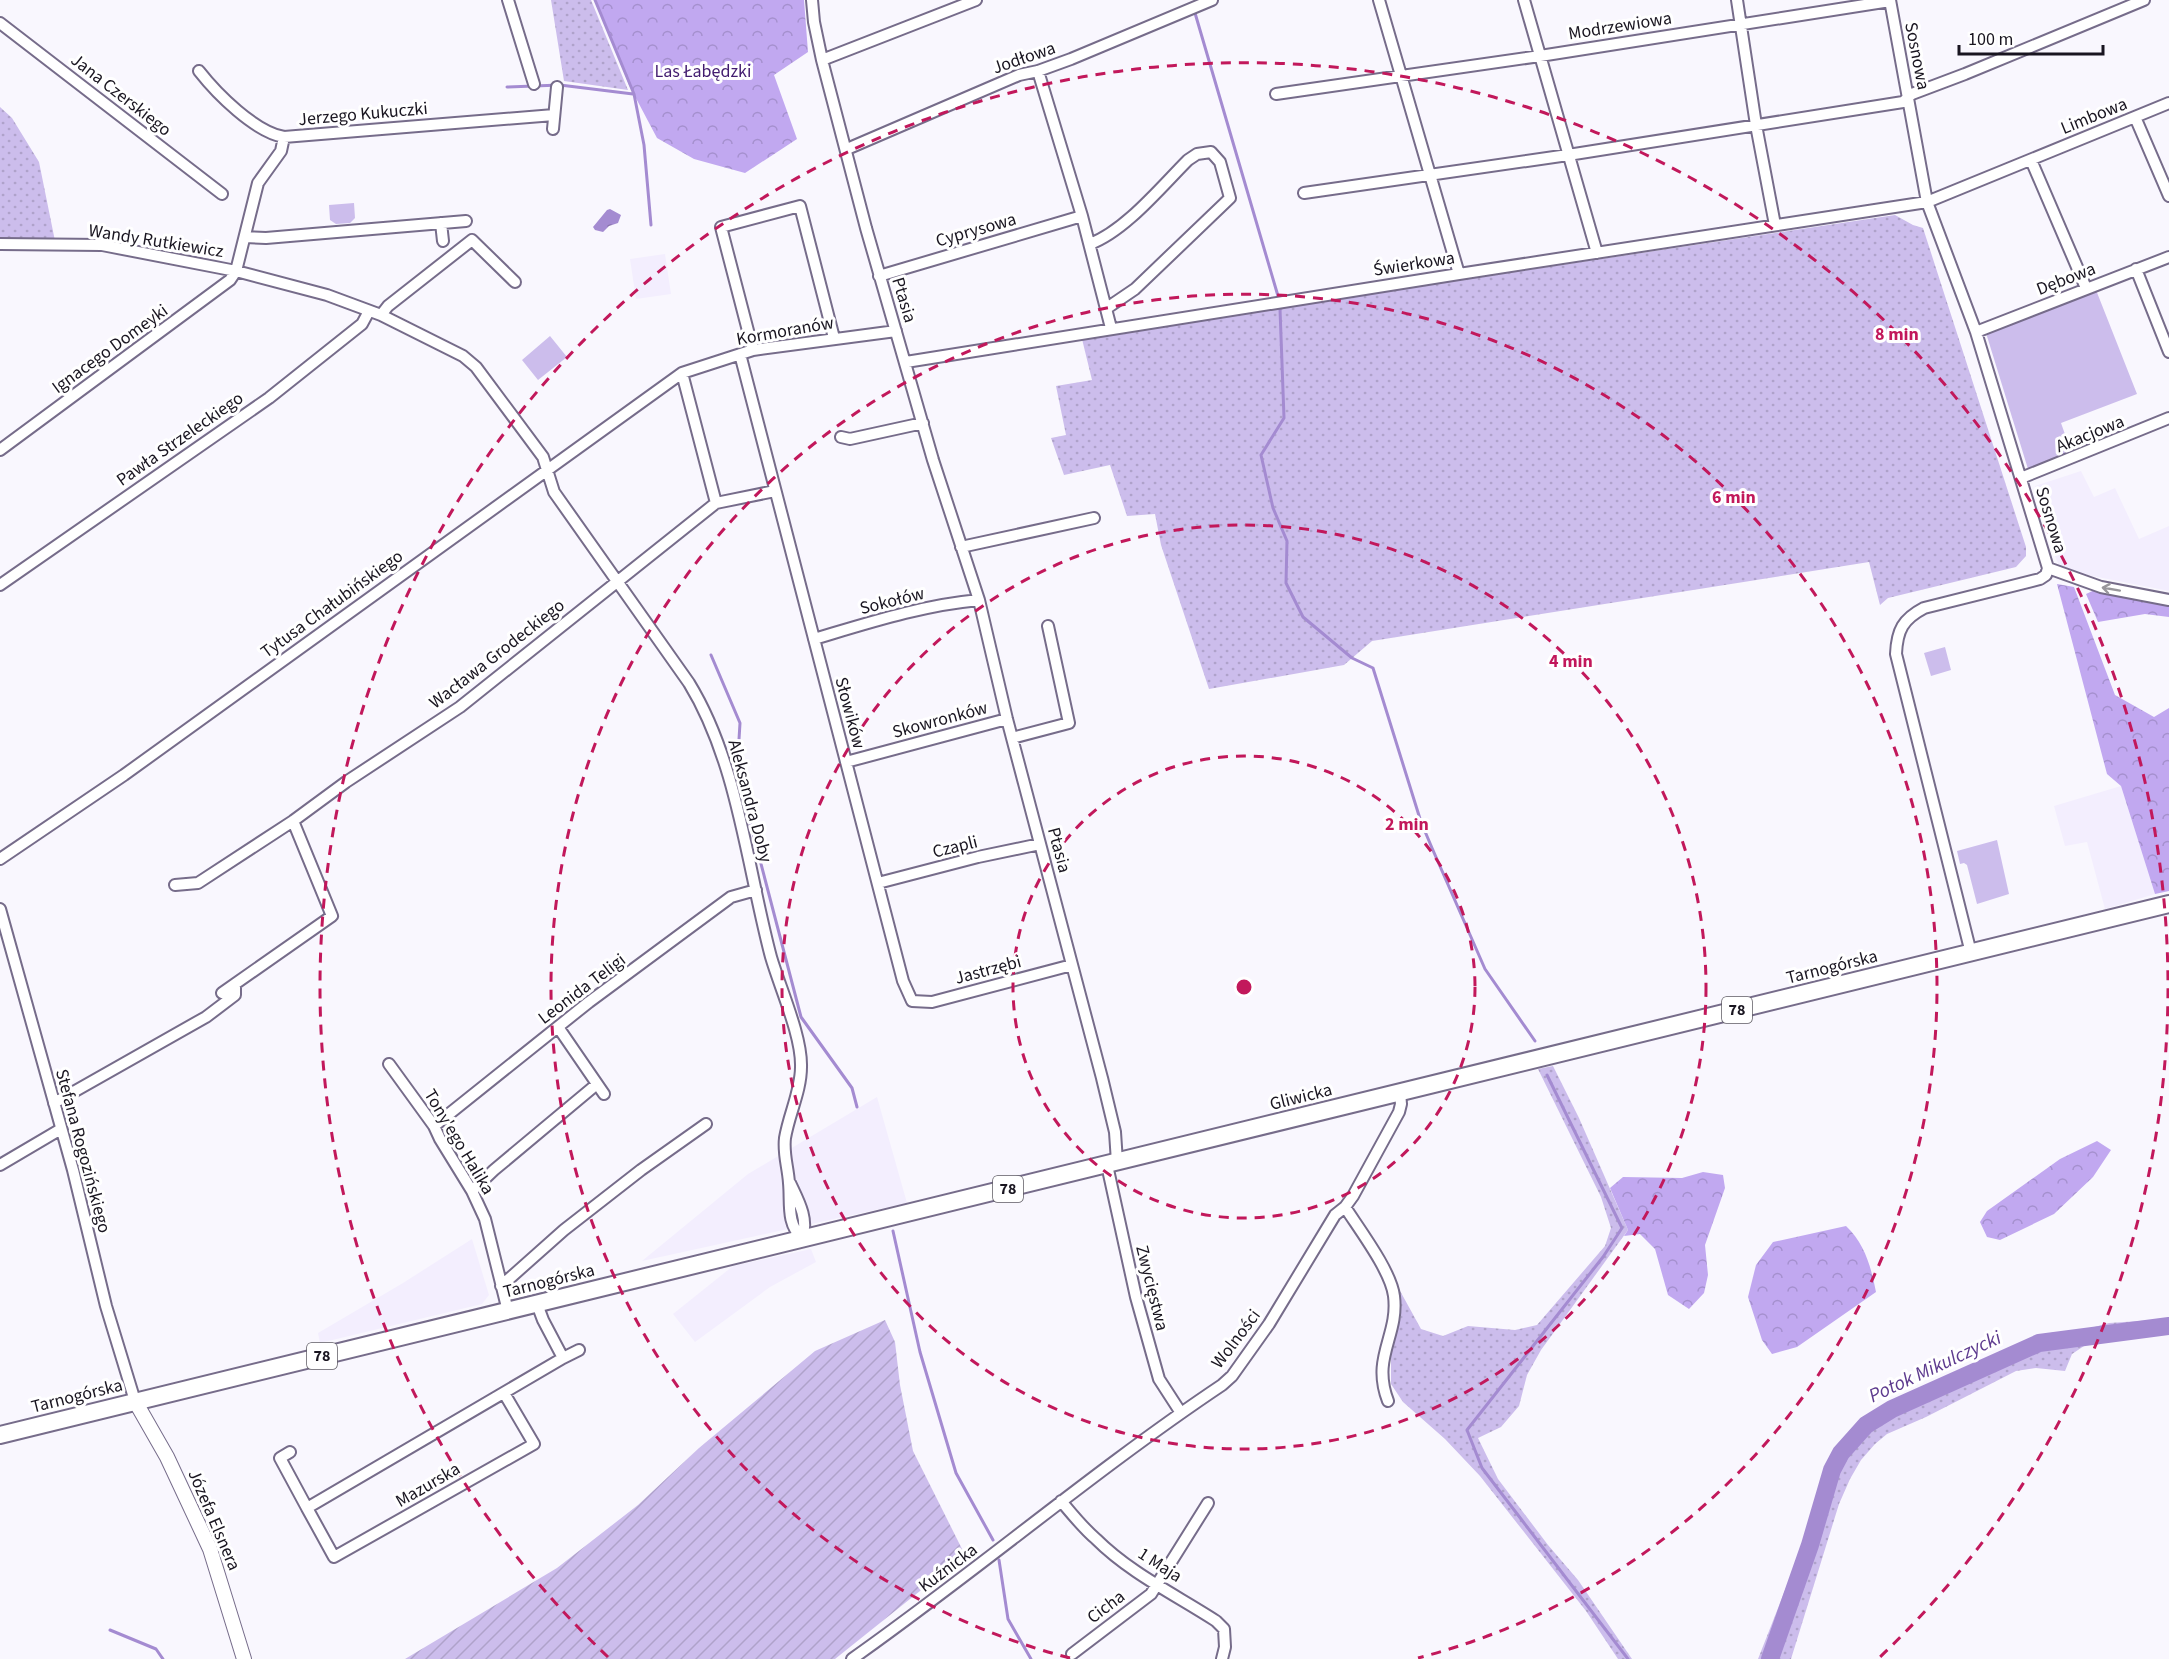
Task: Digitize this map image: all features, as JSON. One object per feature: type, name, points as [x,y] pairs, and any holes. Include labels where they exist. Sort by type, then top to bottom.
[{"type":"main road","name":"Tarnogórska","points":[[1504,1068],[2169,904]]},
{"type":"main road","name":"Gliwicka","points":[[1112,1163],[1504,1068]]},
{"type":"main road","name":"Tarnogórska","points":[[0,1435],[1112,1163]]},
{"type":"street","points":[[508,0],[534,84]]},
{"type":"street","name":"Ptasia","points":[[812,0],[822,60],[879,276],[897,331],[922,423],[979,600],[1007,719],[1114,1132],[1112,1163]]},
{"type":"street","points":[[822,60],[976,0]]},
{"type":"street","name":"Jodłowa","points":[[847,149],[1018,75],[1038,71],[1212,0]]},
{"type":"street","points":[[1379,0],[1459,274]]},
{"type":"street","points":[[1524,0],[1597,253]]},
{"type":"street","points":[[1737,0],[1774,225]]},
{"type":"street","name":"Modrzewiowa","points":[[1276,94],[1540,56],[1890,0]]},
{"type":"street","name":"Sosnowa","points":[[1890,0],[1928,202],[1976,332],[2049,568],[2046,575],[2040,579],[1924,608],[1912,614],[1897,637],[1896,654],[1901,676],[1971,953]]},
{"type":"street","points":[[1304,194],[1903,102],[1912,94],[1965,75],[2144,0]]},
{"type":"street","name":"Jana Czerskiego","points":[[0,23],[222,194]]},
{"type":"street","name":"Jerzego Kukuczki","points":[[199,71],[216,93],[263,130],[284,137],[554,115]]},
{"type":"street","points":[[1038,71],[1090,244],[1111,328]]},
{"type":"street","points":[[553,129],[556,87]]},
{"type":"street","name":"Limbowa","points":[[1928,202],[2169,103]]},
{"type":"street","points":[[2135,117],[2169,196]]},
{"type":"street","points":[[284,137],[281,151],[258,183],[236,271],[327,296],[381,315],[463,356],[477,367],[538,449],[548,468]]},
{"type":"street","points":[[1090,244],[1105,238],[1119,228],[1188,160],[1197,154],[1211,152],[1220,162],[1230,198],[1136,289],[1107,308]]},
{"type":"street","points":[[2031,160],[2086,288]]},
{"type":"street","name":"Świerkowa","points":[[906,362],[1111,328],[1928,202]]},
{"type":"street","points":[[753,350],[722,227],[800,206],[834,338]]},
{"type":"street","name":"Cyprysowa","points":[[879,276],[1082,216]]},
{"type":"street","points":[[245,237],[266,238],[466,221]]},
{"type":"street","points":[[441,223],[443,241]]},
{"type":"street","points":[[381,315],[388,306],[472,240],[515,282]]},
{"type":"street","name":"Wandy Rutkiewicz","points":[[0,244],[102,245],[236,271]]},
{"type":"street","name":"Dębowa","points":[[1976,332],[2169,257]]},
{"type":"street","points":[[2136,269],[2169,352]]},
{"type":"street","name":"Ignacego Domeyki","points":[[0,450],[230,280],[236,271]]},
{"type":"street","name":"Pawła Strzeleckiego","points":[[0,585],[268,398],[362,324],[369,311]]},
{"type":"street","name":"Kormoranów","points":[[682,373],[753,350],[897,331]]},
{"type":"street","name":"Słowików","points":[[740,354],[903,981],[912,1001]]},
{"type":"street","points":[[682,373],[716,503],[775,491]]},
{"type":"street","name":"Tytusa Chałubińskiego","points":[[0,859],[124,775],[682,373]]},
{"type":"street","name":"Akacjowa","points":[[2021,478],[2169,418]]},
{"type":"street","points":[[841,437],[850,439],[922,423]]},
{"type":"street","name":"Aleksandra Doby","points":[[548,468],[550,484],[554,492],[689,683],[711,723],[719,745],[771,956],[800,1049],[801,1077],[785,1138],[784,1155],[790,1183],[806,1227],[802,1238]]},
{"type":"street","name":"Wacława Grodeckiego","points":[[175,885],[198,883],[460,707],[716,503]]},
{"type":"street","points":[[961,547],[1094,518]]},
{"type":"street","points":[[2049,568],[2100,587],[2169,600]]},
{"type":"street","name":"Sokołów","points":[[814,639],[952,602],[979,600]]},
{"type":"street","points":[[1012,738],[1069,723],[1048,626]]},
{"type":"street","name":"Skowronków","points":[[846,762],[1007,719]]},
{"type":"street","points":[[222,993],[332,916],[293,821]]},
{"type":"street","name":"Czapli","points":[[878,883],[978,857],[1040,844]]},
{"type":"street","name":"Leonida Teligi","points":[[434,1126],[558,1027],[731,897],[756,890]]},
{"type":"street","name":"Stefana Rogozińskiego","points":[[0,909],[61,1129],[106,1306],[135,1401]]},
{"type":"street","name":"Jastrzębi","points":[[912,1001],[932,1002],[1072,965]]},
{"type":"street","points":[[54,1103],[206,1017],[235,995],[235,984]]},
{"type":"street","points":[[558,1027],[604,1094]]},
{"type":"street","name":"Tony'ego Halika","points":[[389,1064],[434,1126],[472,1191],[484,1219],[508,1311]]},
{"type":"street","points":[[472,1191],[597,1084]]},
{"type":"street","name":"Wolności","points":[[1061,1501],[1232,1376],[1269,1324],[1335,1215],[1345,1207],[1362,1180],[1399,1112],[1400,1093]]},
{"type":"street","points":[[501,1286],[564,1230],[641,1170],[706,1124]]},
{"type":"street","points":[[0,1165],[61,1129]]},
{"type":"street","name":"Zwycięstwa","points":[[1112,1163],[1136,1297],[1159,1379],[1181,1413]]},
{"type":"street","points":[[1345,1207],[1390,1280],[1394,1295],[1394,1315],[1382,1361],[1382,1386],[1388,1401]]},
{"type":"street","points":[[537,1304],[563,1358]]},
{"type":"street","points":[[307,1508],[579,1350]]},
{"type":"street","name":"Mazurska","points":[[290,1452],[280,1458],[334,1557],[534,1444],[504,1393]]},
{"type":"street","name":"Józefa Elsnera","points":[[135,1401],[167,1457],[210,1549],[244,1659]]},
{"type":"street","name":"1 Maja","points":[[1061,1501],[1096,1540],[1157,1584],[1216,1621],[1224,1629],[1225,1647],[1222,1659]]},
{"type":"street","name":"Kuźnicka","points":[[852,1659],[987,1560],[1061,1501]]},
{"type":"street","name":"Cicha","points":[[1072,1654],[1151,1594],[1208,1503]]},
{"type":"shaded area","points":[[551,0],[591,0],[628,90],[564,81]]},
{"type":"shaded area","points":[[0,107],[12,118],[39,162],[55,241],[0,240]]},
{"type":"shaded area","points":[[354,203],[355,218],[350,223],[336,224],[330,220],[329,205]]},
{"type":"shaded area","points":[[1895,215],[1923,228],[2026,547],[2026,556],[2016,567],[1888,598],[1880,605],[1869,562],[1372,641],[1344,665],[1209,689],[1161,545],[1155,514],[1127,516],[1110,465],[1064,475],[1051,438],[1066,435],[1056,386],[1092,380],[1082,339],[1085,336]]},
{"type":"shaded area","points":[[665,254],[671,294],[636,299],[630,259]]},
{"type":"shaded area","points":[[2096,290],[2137,394],[2061,423],[2072,454],[2028,469],[1986,333]]},
{"type":"shaded area","points":[[550,336],[567,357],[538,380],[522,360]]},
{"type":"shaded area","points":[[2081,471],[2094,497],[2115,488],[2139,539],[2169,526],[2169,591],[2067,571],[2059,566],[2035,486]]},
{"type":"shaded area","points":[[1945,647],[1951,670],[1931,676],[1924,653]]},
{"type":"shaded area","points":[[2121,786],[2155,894],[2105,909],[2087,842],[2065,846],[2054,806]]},
{"type":"shaded area","points":[[1997,840],[2009,894],[1977,904],[1967,865],[1960,864],[1957,851]]},
{"type":"shaded area","points":[[1553,1066],[1579,1118],[1628,1230],[1541,1350],[1527,1375],[1519,1406],[1501,1427],[1478,1438],[1498,1479],[1578,1580],[1632,1659],[1618,1659],[1586,1611],[1480,1476],[1445,1439],[1403,1402],[1391,1384],[1391,1353],[1401,1315],[1399,1289],[1421,1329],[1443,1336],[1468,1326],[1515,1330],[1537,1325],[1605,1246],[1611,1228],[1601,1197],[1538,1069]]},
{"type":"shaded area","points":[[877,1097],[907,1203],[642,1261],[748,1174]]},
{"type":"shaded area","points":[[472,1239],[489,1295],[482,1304],[320,1343],[318,1333]]},
{"type":"shaded area","points":[[811,1249],[816,1262],[770,1287],[695,1342],[673,1314],[733,1266]]},
{"type":"shaded area","points":[[2169,1319],[2169,1332],[2093,1340],[2072,1354],[2065,1371],[2036,1368],[2016,1371],[1926,1417],[1887,1434],[1861,1460],[1839,1504],[1791,1659],[1758,1659],[1798,1557],[1823,1474],[1839,1447],[1868,1418],[1910,1392],[1987,1361],[2024,1342],[2054,1332],[2076,1332],[2109,1323]]},
{"type":"shaded area","points":[[885,1320],[895,1342],[900,1385],[913,1451],[965,1555],[835,1659],[405,1659],[557,1568],[638,1505],[699,1448],[815,1351]]},
{"type":"green space","name":"Las Łabędzki","points":[[596,0],[804,0],[808,52],[774,75],[797,139],[745,173],[694,159],[657,138],[629,85]]},
{"type":"green space","points":[[2057,584],[2074,587],[2115,695],[2154,717],[2169,708],[2169,891],[2155,894],[2121,786],[2107,774]]},
{"type":"green space","points":[[2101,587],[2169,600],[2169,617],[2145,614],[2098,622],[2086,594]]},
{"type":"green space","points":[[2097,1141],[2111,1150],[2093,1177],[2054,1214],[2000,1240],[1987,1237],[1980,1222],[1987,1211],[2060,1159]]},
{"type":"green space","points":[[1703,1172],[1723,1175],[1725,1188],[1705,1245],[1708,1275],[1704,1293],[1689,1309],[1668,1295],[1655,1249],[1640,1234],[1624,1236],[1628,1230],[1610,1188],[1623,1177],[1682,1178]]},
{"type":"green space","points":[[1846,1226],[1858,1240],[1866,1256],[1876,1292],[1797,1347],[1772,1354],[1762,1340],[1748,1297],[1756,1265],[1773,1242]]},
{"type":"water","points":[[610,209],[621,215],[618,223],[609,226],[603,232],[595,230],[593,227]]},
{"type":"waterway","points":[[595,0],[634,94],[644,145],[651,225]]},
{"type":"waterway","points":[[1195,13],[1278,296]]},
{"type":"waterway","points":[[507,87],[560,85],[633,94]]},
{"type":"waterway","points":[[1280,309],[1284,418],[1261,455],[1273,508],[1287,541],[1286,583],[1303,617],[1352,658],[1373,668],[1421,822],[1432,848],[1485,969],[1535,1041]]},
{"type":"waterway","points":[[711,655],[740,723],[737,772],[801,1017],[852,1088],[857,1107]]},
{"type":"waterway","points":[[1547,1075],[1622,1228],[1603,1257],[1467,1430],[1482,1468],[1628,1659]]},
{"type":"waterway","points":[[893,1231],[920,1352],[956,1473],[993,1540]]},
{"type":"waterway","name":"Potok Mikulczycki","points":[[1770,1659],[1810,1545],[1832,1470],[1841,1453],[1866,1425],[1892,1409],[2039,1343],[2169,1326]]},
{"type":"waterway","points":[[999,1560],[1008,1619],[1031,1659]]},
{"type":"waterway","points":[[110,1630],[156,1649],[163,1659]]}]
